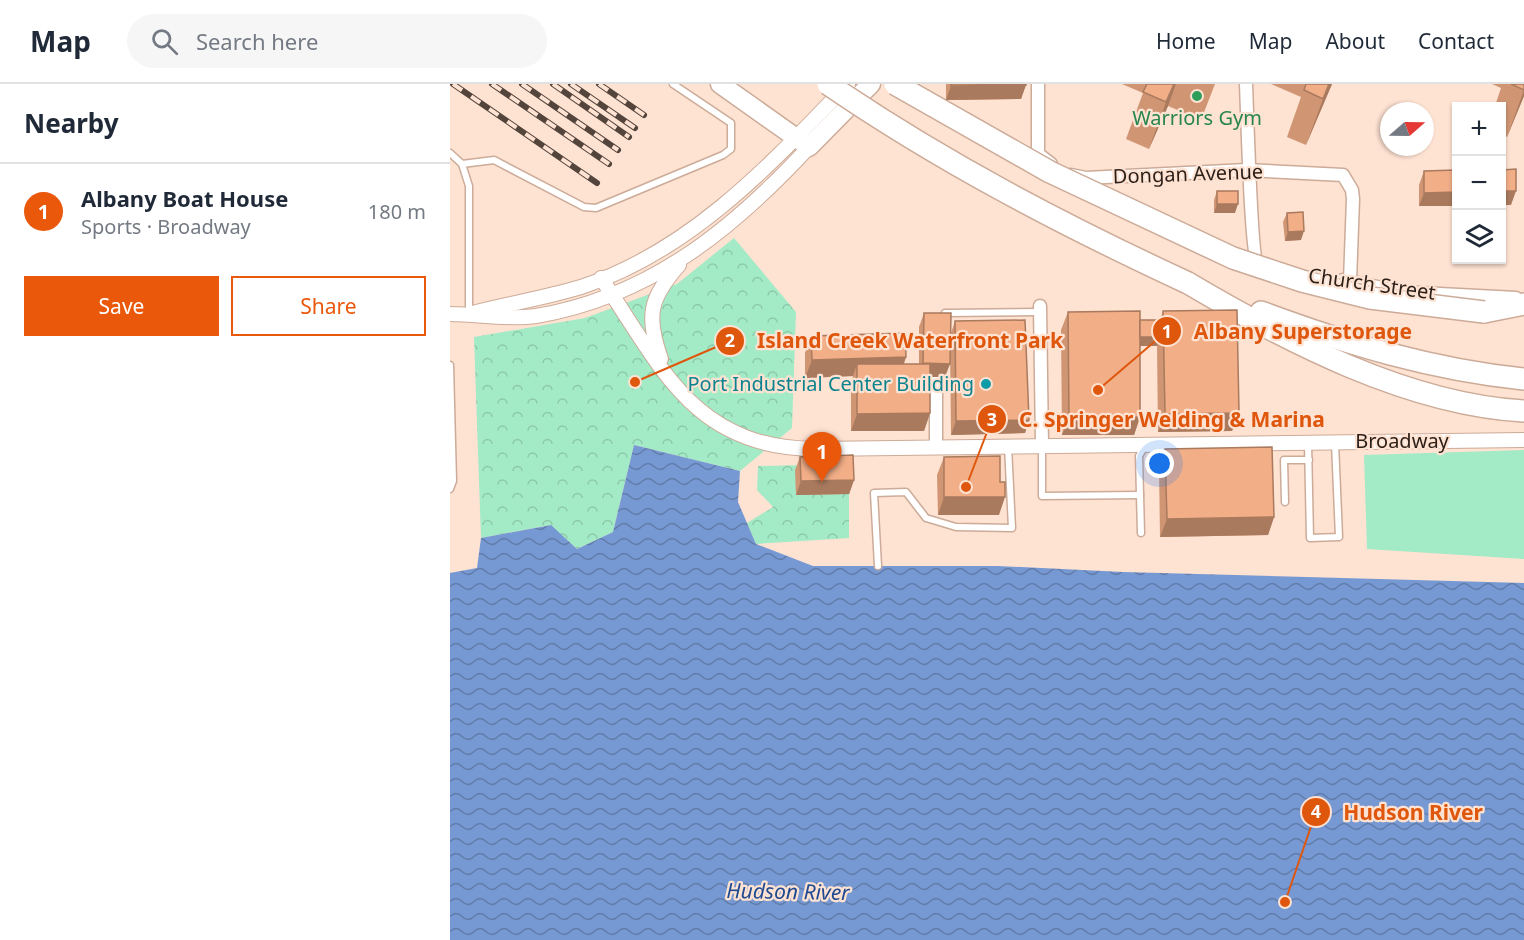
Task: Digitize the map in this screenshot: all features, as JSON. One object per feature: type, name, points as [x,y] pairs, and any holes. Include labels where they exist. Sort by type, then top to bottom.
[{"type":"highway","points":[[828,84],[916,141],[1006,194],[1188,283],[1276,333],[1382,377],[1457,401],[1524,411]]},
{"type":"highway","points":[[896,84],[1050,172],[1233,258],[1302,281],[1370,298],[1524,316]]},
{"type":"highway","points":[[1188,283],[1296,325],[1381,352],[1466,371],[1524,379]]},
{"type":"highway","points":[[1484,312],[1524,304]]},
{"type":"main road","points":[[720,84],[802,143],[871,84]]},
{"type":"street","points":[[450,314],[469,314],[489,318],[536,316],[612,294],[686,257],[719,235],[747,212],[848,84]]},
{"type":"street","name":"Dongan Avenue","points":[[1038,84],[1038,154],[1060,172],[1086,178],[1247,170],[1344,175],[1352,190],[1353,199],[1350,281]]},
{"type":"street","points":[[1246,84],[1247,170]]},
{"type":"street","points":[[469,314],[581,286],[629,266],[699,226],[802,143]]},
{"type":"street","name":"Church Street","points":[[1247,170],[1252,185],[1256,266],[1402,292],[1524,298]]},
{"type":"street","points":[[666,375],[653,336],[653,300],[686,257]]},
{"type":"street","name":"Broadway","points":[[601,278],[666,375],[692,406],[734,433],[764,444],[815,449],[1524,440]]},
{"type":"street","points":[[1040,309],[1042,445]]},
{"type":"street","points":[[936,380],[936,446]]},
{"type":"lane","points":[[462,164],[494,160],[584,207],[596,208],[723,155],[730,148],[731,123],[673,84]]},
{"type":"lane","points":[[450,153],[462,164],[469,186],[469,314]]},
{"type":"lane","points":[[934,314],[1040,309]]},
{"type":"lane","points":[[450,365],[453,481],[450,489]]},
{"type":"lane","points":[[1308,442],[1310,538],[1339,537],[1335,442]]},
{"type":"lane","points":[[1141,533],[1139,456],[1146,444]]},
{"type":"lane","points":[[878,566],[874,493],[906,492],[926,518],[956,527],[1012,528],[1008,445]]},
{"type":"lane","points":[[1042,445],[1042,496],[1140,495]]},
{"type":"lane","points":[[1285,502],[1284,460],[1309,460]]},
{"type":"green space","points":[[734,238],[796,312],[792,428],[740,471],[634,445],[613,532],[577,549],[550,525],[481,538],[474,337],[585,318],[677,284]]},
{"type":"green space","points":[[1524,450],[1524,559],[1367,549],[1364,455]]},
{"type":"green space","points":[[849,464],[849,538],[756,544],[747,523],[773,507],[757,490],[758,466]]},
{"type":"water","points":[[634,445],[740,471],[738,502],[756,544],[813,566],[998,566],[1123,572],[1524,583],[1524,940],[450,940],[450,573],[477,568],[481,538],[551,525],[577,549],[613,532]]},
{"type":"building","points":[[951,84],[1026,84],[1026,85],[951,86]]},
{"type":"building","points":[[1147,84],[1174,84],[1166,102],[1143,92]]},
{"type":"building","points":[[1306,84],[1329,84],[1323,99],[1304,90]]},
{"type":"building","points":[[1511,84],[1524,84],[1524,90]]},
{"type":"building","points":[[1516,169],[1516,191],[1506,191],[1506,170]]},
{"type":"building","points":[[1452,170],[1452,192],[1424,193],[1424,171]]},
{"type":"building","points":[[1217,191],[1238,191],[1238,204],[1217,204]]},
{"type":"building","points":[[1303,212],[1304,231],[1288,232],[1287,213]]},
{"type":"building","points":[[1237,310],[1239,413],[1165,414],[1163,311]]},
{"type":"building","points":[[1140,311],[1140,417],[1069,417],[1068,312]]},
{"type":"building","points":[[924,313],[951,313],[950,364],[923,363]]},
{"type":"building","name":"Port Industrial Center Building","points":[[1025,320],[1029,420],[956,421],[955,321]]},
{"type":"building","points":[[1140,320],[1160,320],[1160,337],[1140,337]]},
{"type":"building","points":[[905,333],[906,357],[812,360],[811,336]]},
{"type":"building","points":[[857,364],[930,364],[930,413],[857,414]]},
{"type":"building","points":[[1272,447],[1274,517],[1167,519],[1165,449]]},
{"type":"building","points":[[853,455],[854,480],[801,481],[800,457]]},
{"type":"building","points":[[1000,456],[1000,482],[1005,482],[1005,497],[944,497],[944,457]]},
{"type":"railway","points":[[453,84],[597,183]]},
{"type":"railway","points":[[492,84],[609,164]]},
{"type":"railway","points":[[522,84],[618,150]]},
{"type":"railway","points":[[553,84],[629,137]]},
{"type":"railway","points":[[571,84],[635,128]]},
{"type":"railway","points":[[599,84],[644,115]]},
{"type":"place","name":"Warriors Gym","points":[[1197,96]]},
{"type":"place","name":"Island Creek Waterfront Park","points":[[635,382]]},
{"type":"place","name":"Port Industrial Center Building","points":[[986,384]]},
{"type":"place","name":"Albany Superstorage","points":[[1098,390]]},
{"type":"place","name":"Albany Boat House","points":[[822,482]]},
{"type":"place","name":"C. Springer Welding & Marina","points":[[966,487]]},
{"type":"place","name":"Hudson River","points":[[1285,902]]}]
